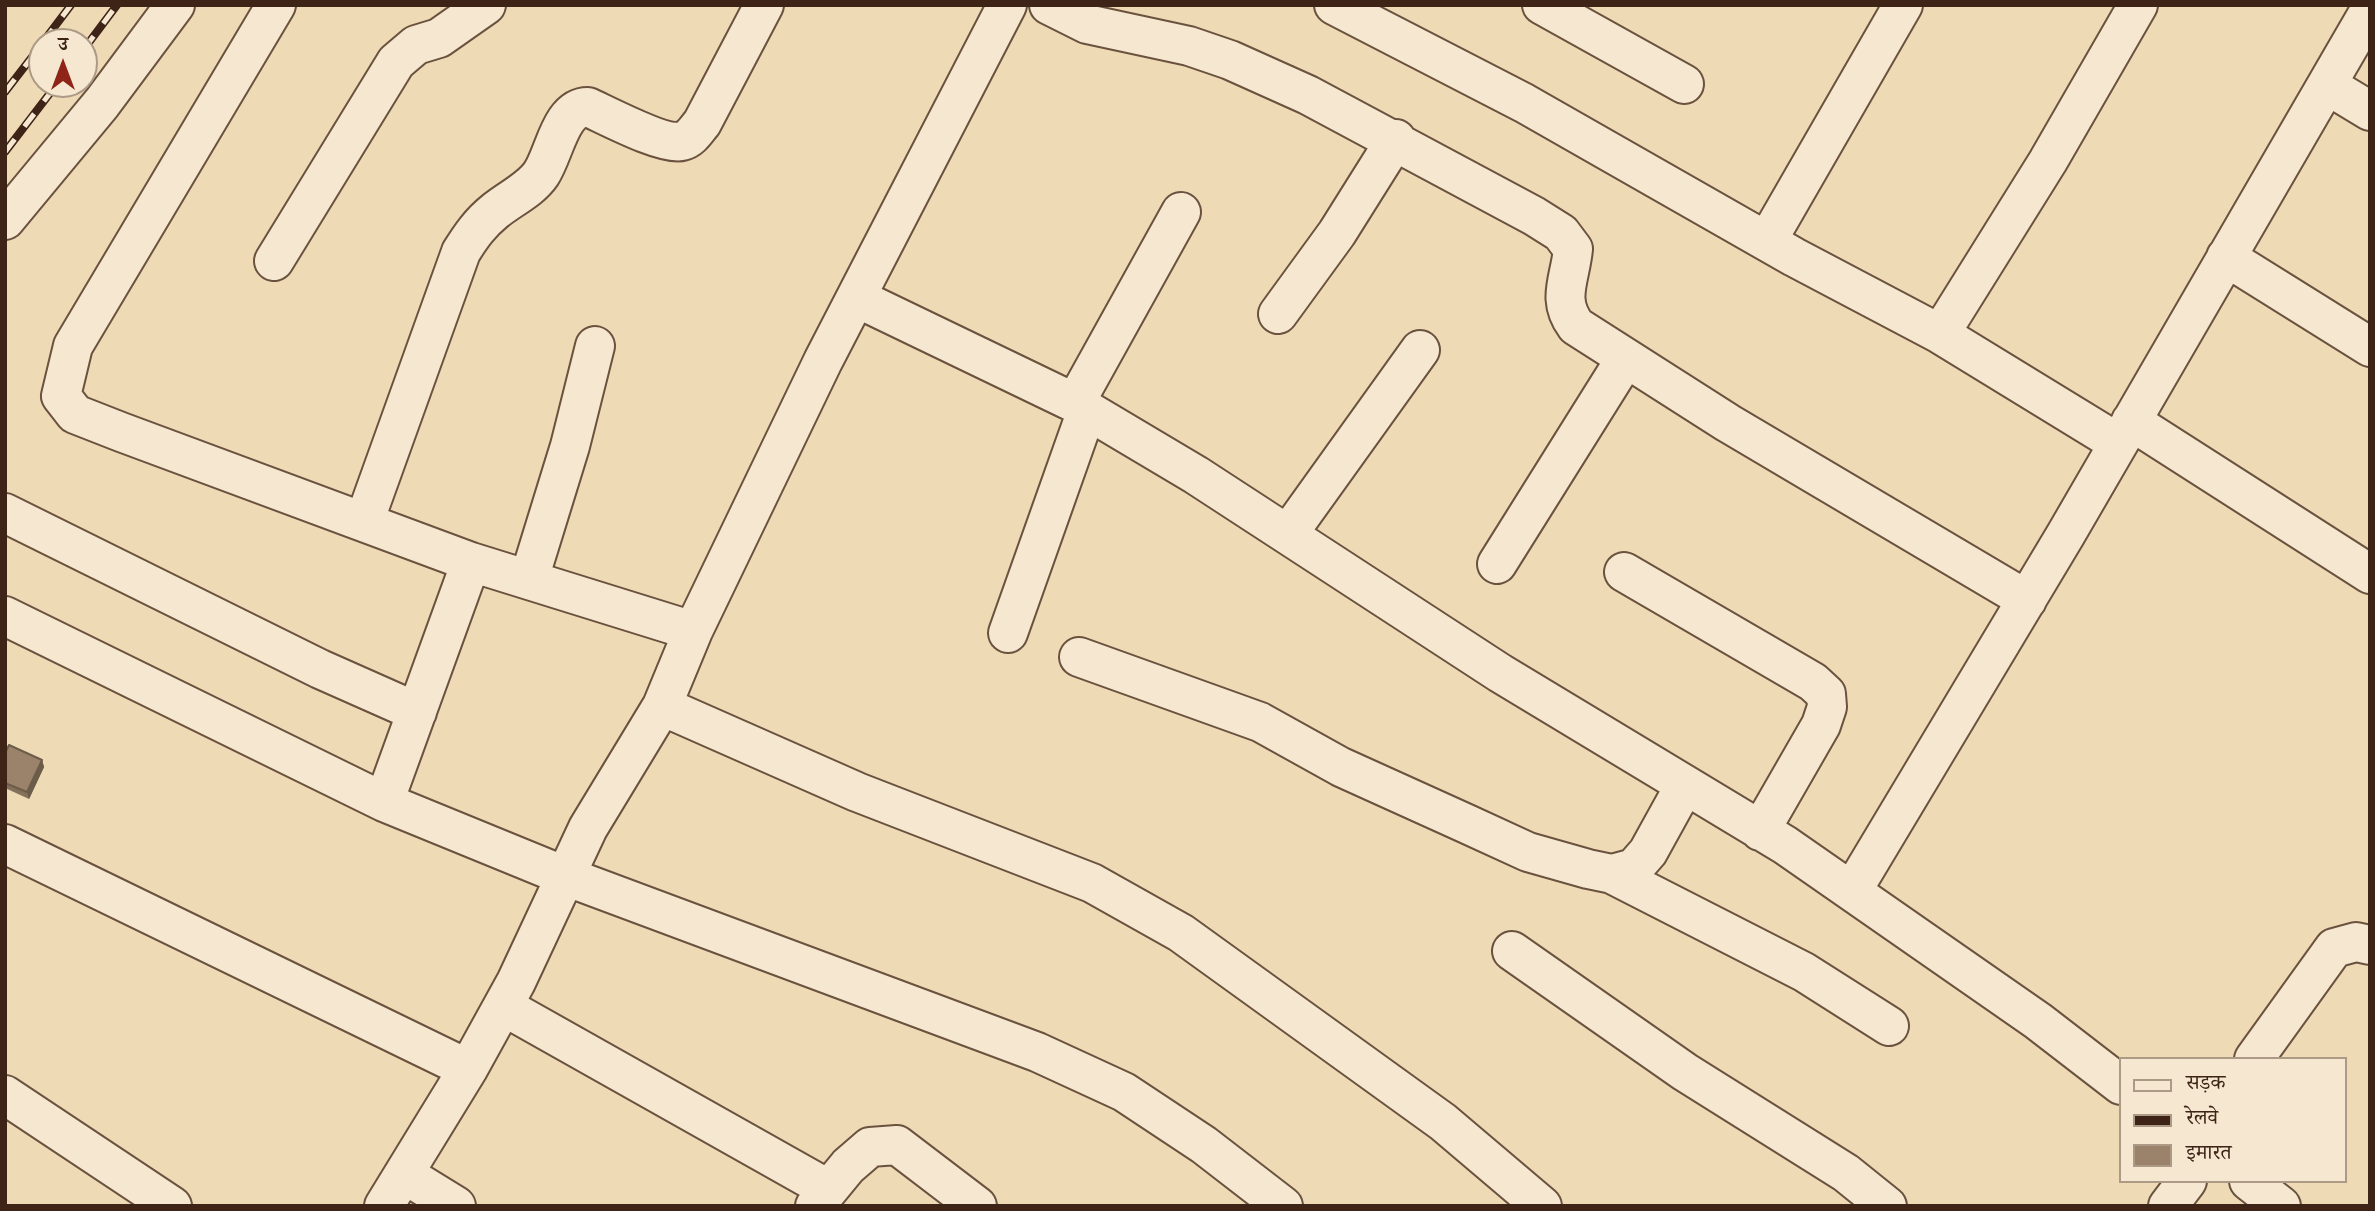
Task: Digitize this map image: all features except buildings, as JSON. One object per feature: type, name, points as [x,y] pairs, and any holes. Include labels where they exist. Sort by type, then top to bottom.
[{"type":"street","points":[[5,220],[102,103],[175,5]]},
{"type":"street","points":[[276,5],[73,346],[61,397],[75,414],[471,562],[693,631]]},
{"type":"street","points":[[274,261],[396,62],[416,45],[439,38],[486,5]]},
{"type":"street","points":[[364,522],[456,264],[474,230],[534,184],[548,164],[569,114],[577,107],[588,107],[664,139],[679,143],[690,138],[702,123],[764,5]]},
{"type":"street","points":[[456,1206],[394,1190],[503,1006],[588,828],[662,706],[693,631],[857,298],[1007,5]]},
{"type":"street","points":[[1049,5],[1087,24],[1189,46],[1230,60],[1308,94],[1396,139],[1561,233],[1573,249],[1565,291],[1565,312],[1576,326],[1728,423],[2027,600]]},
{"type":"street","points":[[1334,5],[1524,103],[1767,241],[2125,432],[2370,574]]},
{"type":"street","points":[[1542,5],[1684,84]]},
{"type":"street","points":[[1767,241],[1903,5]]},
{"type":"street","points":[[1940,334],[2048,161],[2138,5]]},
{"type":"street","points":[[1852,891],[2027,600],[2370,10]]},
{"type":"street","points":[[2327,85],[2370,111]]},
{"type":"street","points":[[1278,314],[1337,233],[1396,139]]},
{"type":"street","points":[[1008,633],[1081,407],[1181,212]]},
{"type":"street","points":[[2227,257],[2370,347]]},
{"type":"street","points":[[857,298],[1081,407],[1196,475],[1500,673],[1760,831],[1852,891],[2038,1021],[2120,1084]]},
{"type":"street","points":[[528,579],[570,446],[595,346]]},
{"type":"street","points":[[1288,534],[1420,350]]},
{"type":"street","points":[[1497,564],[1626,358]]},
{"type":"street","points":[[5,513],[296,657],[417,712]]},
{"type":"street","points":[[384,802],[471,562]]},
{"type":"street","points":[[1624,572],[1813,682],[1826,694],[1827,707],[1821,725],[1760,831]]},
{"type":"street","points":[[5,616],[384,802],[565,876],[938,1014],[1075,1069],[1124,1092],[1147,1107],[1204,1145],[1283,1206]]},
{"type":"street","points":[[1079,657],[1260,722],[1341,767],[1528,852],[1612,874],[1804,972],[1889,1026]]},
{"type":"street","points":[[662,706],[857,792],[1091,883],[1159,920],[1320,1031],[1443,1122],[1542,1206]]},
{"type":"street","points":[[1612,874],[1634,868],[1648,852],[1685,785]]},
{"type":"street","points":[[5,844],[468,1069]]},
{"type":"street","points":[[2255,1057],[2334,948],[2356,942],[2370,945]]},
{"type":"street","points":[[1512,951],[1685,1072],[1846,1172],[1887,1206]]},
{"type":"street","points":[[503,1006],[822,1197],[848,1166],[870,1147],[897,1145],[977,1206]]},
{"type":"street","points":[[5,1095],[156,1201]]},
{"type":"street","points":[[2168,1206],[2185,1183]]},
{"type":"street","points":[[2252,1183],[2281,1206]]},
{"type":"railway","points":[[54,28],[71,5]]},
{"type":"railway","points":[[98,30],[117,5]]},
{"type":"railway","points":[[5,92],[28,62]]},
{"type":"railway","points":[[5,152],[46,98]]}]
